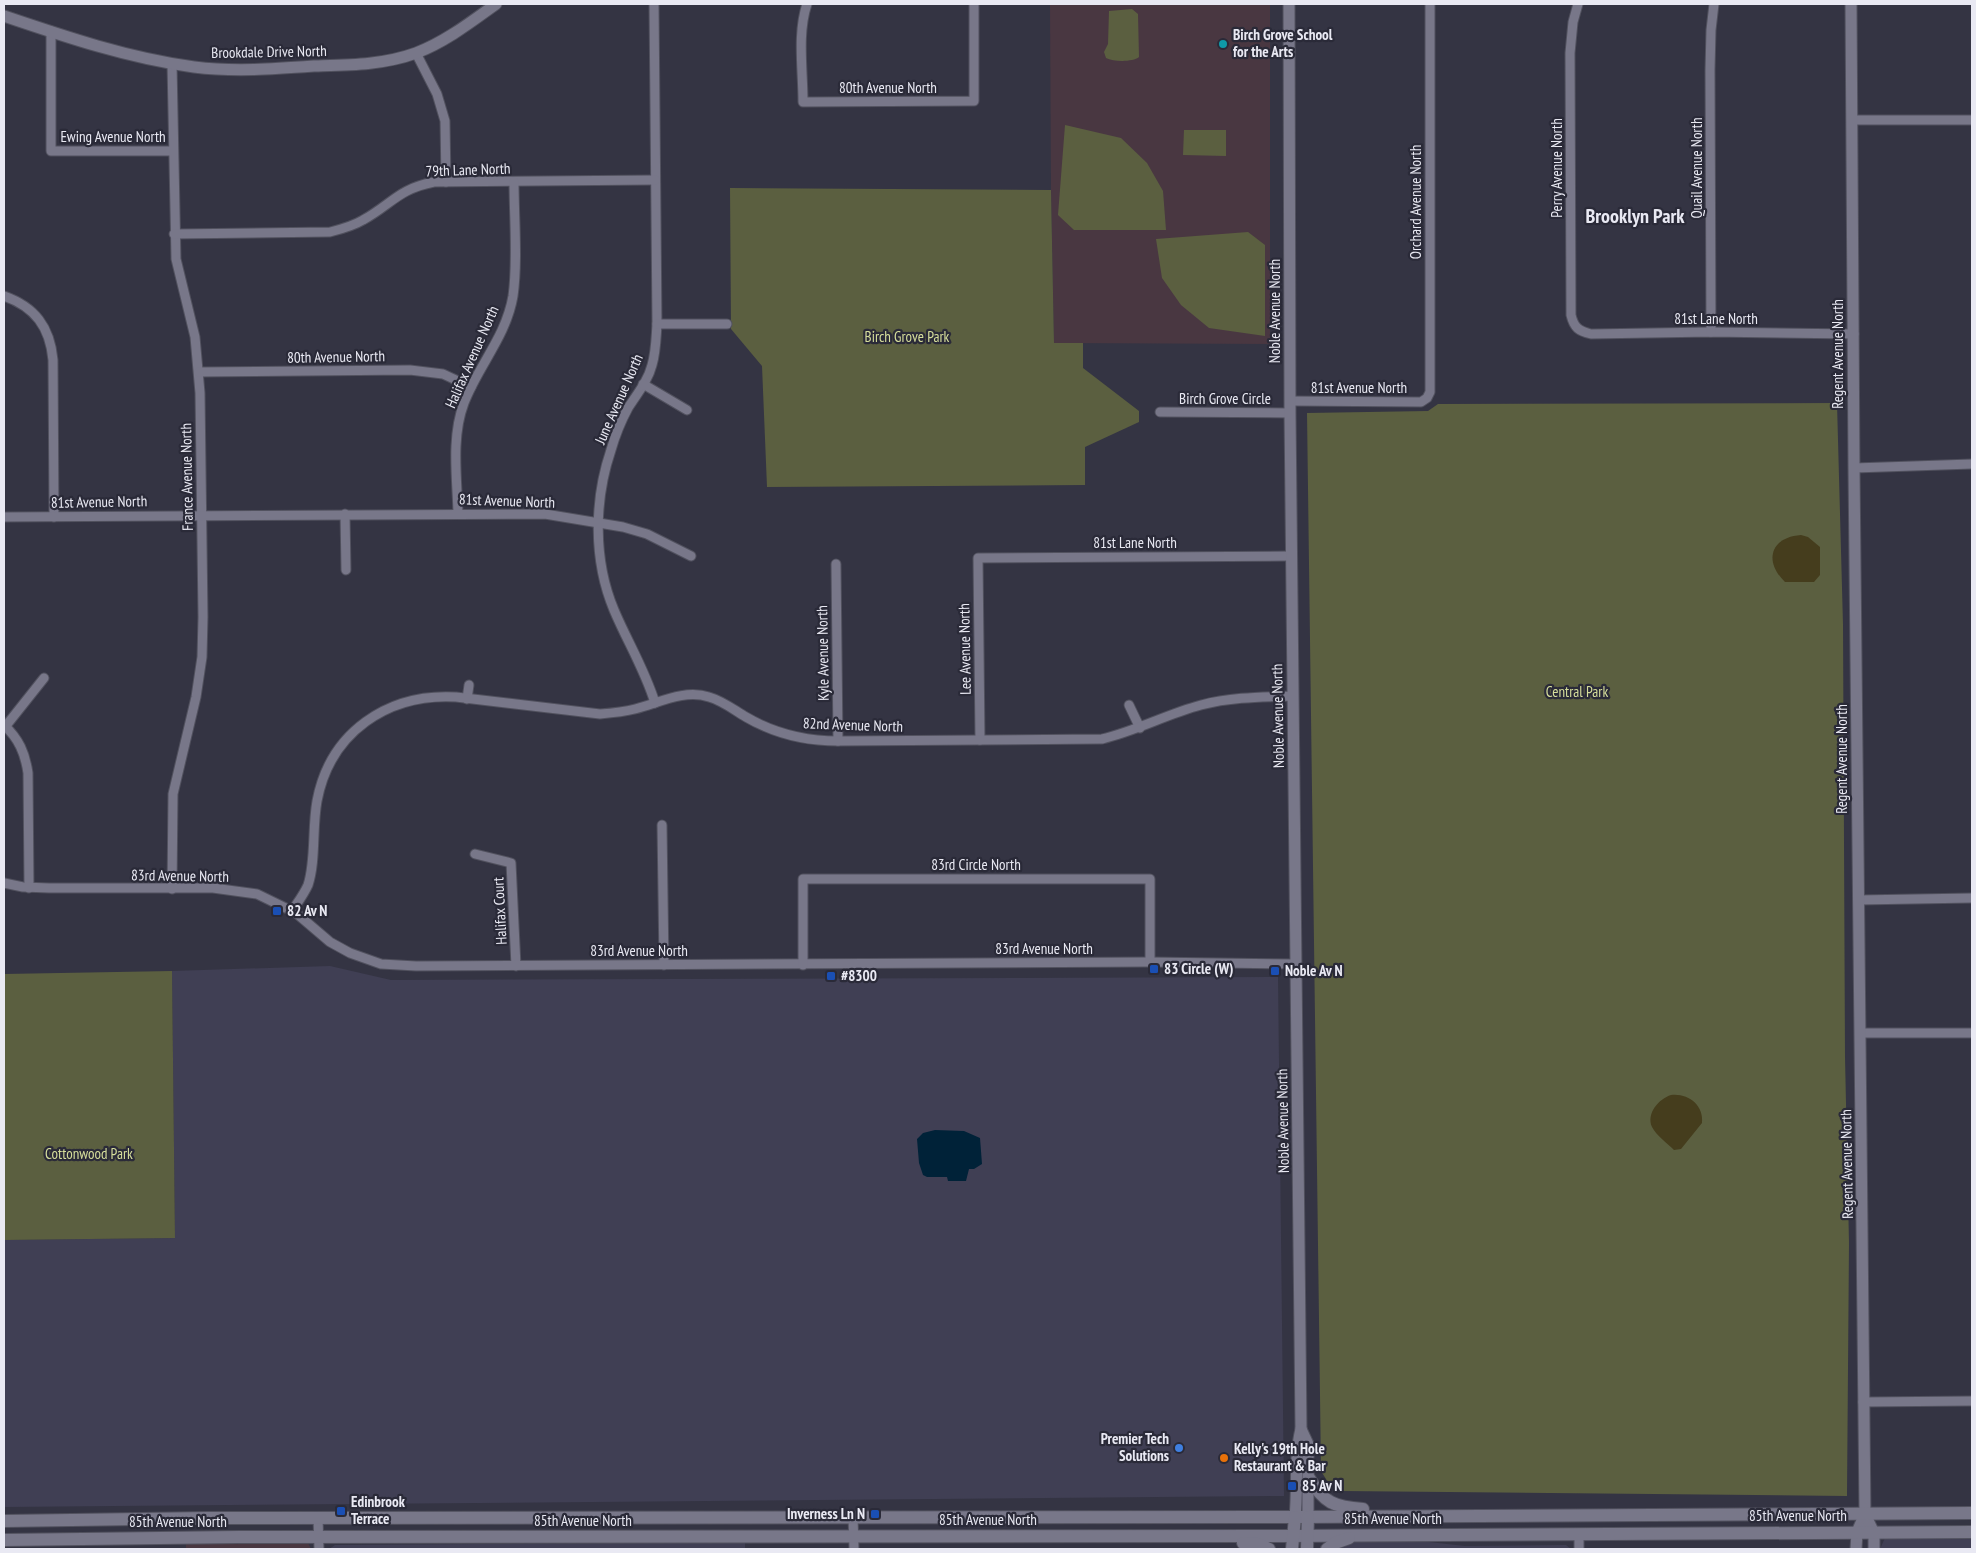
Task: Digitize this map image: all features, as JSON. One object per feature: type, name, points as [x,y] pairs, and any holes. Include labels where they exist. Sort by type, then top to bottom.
[{"type":"main road","points":[[1309,1478],[1323,1498],[1341,1507],[1362,1509],[1459,1508],[1474,1516]]},
{"type":"main road","name":"85th Avenue North","points":[[4,1521],[318,1518],[1308,1517],[1972,1513]]},
{"type":"main road","points":[[1292,1549],[1295,1517]]},
{"type":"main road","points":[[1307,1549],[1308,1517]]},
{"type":"main road","name":"85th Avenue North","points":[[4,1540],[318,1543],[854,1543],[1135,1536],[1972,1532]]},
{"type":"main road","points":[[1327,1549],[1340,1540],[1366,1535]]},
{"type":"main road","points":[[1135,1536],[1158,1544],[1249,1543],[1258,1544],[1269,1549]]},
{"type":"street","name":"Brookdale Drive North","points":[[4,16],[133,56],[172,64],[226,70],[258,70],[369,64],[416,53],[440,42],[496,4]]},
{"type":"street","name":"June Avenue North","points":[[654,4],[657,324],[652,366],[644,384],[628,408],[606,463],[600,492],[598,523],[605,580],[613,608],[646,676],[655,703]]},
{"type":"street","name":"80th Avenue North","points":[[807,4],[802,30],[803,102],[974,101],[974,4]]},
{"type":"street","name":"Noble Avenue North","points":[[1290,4],[1290,413],[1301,1429],[1297,1445],[1295,1517]]},
{"type":"street","name":"Orchard Avenue North","points":[[1427,398],[1431,385],[1430,4]]},
{"type":"street","name":"Perry Avenue North","points":[[1578,4],[1573,22],[1570,53],[1571,315],[1573,324],[1579,331]]},
{"type":"street","name":"Quail Avenue North","points":[[1711,332],[1710,70],[1714,4]]},
{"type":"street","name":"Regent Avenue North","points":[[1851,4],[1865,1514],[1858,1532],[1856,1549]]},
{"type":"street","name":"Ewing Avenue North","points":[[51,31],[51,151],[173,151]]},
{"type":"street","points":[[416,53],[436,94],[445,121],[446,182]]},
{"type":"street","name":"France Avenue North","points":[[172,64],[174,234],[176,258],[195,337],[199,372],[202,515],[202,658],[196,697],[173,794],[171,828],[172,889]]},
{"type":"street","points":[[1852,120],[1972,120]]},
{"type":"street","name":"79th Lane North","points":[[174,234],[330,232],[347,228],[362,221],[404,191],[418,185],[446,182],[655,180]]},
{"type":"street","name":"Halifax Avenue North","points":[[458,513],[458,427],[471,387],[498,342],[513,296],[514,182]]},
{"type":"street","points":[[4,296],[24,305],[35,315],[45,328],[51,343],[53,360],[54,517]]},
{"type":"street","points":[[657,324],[727,324]]},
{"type":"street","name":"81st Lane North","points":[[1579,331],[1591,334],[1711,332],[1854,334]]},
{"type":"street","name":"80th Avenue North","points":[[199,372],[410,370],[442,374],[471,387]]},
{"type":"street","points":[[644,384],[687,410]]},
{"type":"street","name":"81st Avenue North","points":[[1290,401],[1421,402],[1427,398]]},
{"type":"street","name":"Birch Grove Circle","points":[[1160,412],[1290,413]]},
{"type":"street","points":[[1854,468],[1972,464]]},
{"type":"street","points":[[345,514],[346,570]]},
{"type":"street","name":"81st Avenue North","points":[[4,517],[546,514],[647,534],[691,556]]},
{"type":"street","name":"81st Lane North","points":[[978,558],[1292,556]]},
{"type":"street","name":"Lee Avenue North","points":[[978,558],[980,740]]},
{"type":"street","name":"Kyle Avenue North","points":[[836,564],[838,741]]},
{"type":"street","points":[[29,888],[27,767],[22,748],[15,736],[4,726],[44,678]]},
{"type":"street","points":[[467,699],[469,686]]},
{"type":"street","name":"82nd Avenue North","points":[[292,911],[305,891],[311,875],[317,799],[333,759],[344,742],[376,714],[394,704],[415,699],[436,696],[600,714],[618,713],[678,696],[693,694],[710,697],[765,728],[784,735],[804,739],[838,741],[1102,739],[1140,728],[1201,705],[1229,700],[1293,696]]},
{"type":"street","points":[[1129,705],[1140,728]]},
{"type":"street","points":[[662,825],[664,965]]},
{"type":"street","name":"Halifax Court","points":[[475,854],[511,862],[516,966]]},
{"type":"street","name":"83rd Circle North","points":[[803,965],[803,879],[1150,879],[1150,962]]},
{"type":"street","name":"83rd Avenue North","points":[[4,883],[29,888],[213,888],[257,894],[292,911],[330,942],[350,953],[380,964],[516,966],[1150,962],[1296,964]]},
{"type":"street","points":[[1858,900],[1972,898]]},
{"type":"street","points":[[1860,1033],[1972,1033]]},
{"type":"street","points":[[1863,1402],[1972,1401]]},
{"type":"street","name":"Noble Avenue North","points":[[1301,1429],[1308,1444],[1308,1517]]},
{"type":"street","name":"Regent Avenue North","points":[[1865,1514],[1874,1533],[1874,1549]]},
{"type":"street","points":[[854,1517],[854,1543]]},
{"type":"street","points":[[318,1518],[318,1543]]},
{"type":"street","points":[[1579,1534],[1579,1549]]},
{"type":"shaded area","points":[[1050,4],[1270,4],[1270,344],[1054,343]]},
{"type":"shaded area","points":[[330,966],[391,980],[1278,977],[1284,1496],[4,1507],[4,1240],[175,1238],[172,971]]},
{"type":"shaded area","points":[[935,1130],[964,1131],[980,1138],[982,1164],[974,1169],[969,1169],[966,1181],[948,1181],[947,1177],[927,1177],[923,1175],[919,1163],[917,1139],[923,1133]]},
{"type":"shaded area","points":[[1972,1536],[1972,1549],[1880,1549],[1885,1538]]},
{"type":"shaded area","points":[[300,1540],[308,1543],[311,1549],[186,1549],[186,1544]]},
{"type":"shaded area","points":[[1420,1541],[1465,1546],[1566,1545],[1571,1549],[1334,1549],[1347,1542]]},
{"type":"shaded area","points":[[745,1543],[745,1549],[329,1549],[335,1545]]},
{"type":"green space","points":[[1132,9],[1138,14],[1139,57],[1123,61],[1106,58],[1104,52],[1108,44],[1109,11]]},
{"type":"green space","points":[[1065,125],[1121,138],[1147,163],[1163,191],[1166,230],[1074,230],[1058,215]]},
{"type":"green space","points":[[1184,130],[1226,130],[1226,156],[1183,155]]},
{"type":"green space","name":"Birch Grove Park","points":[[730,188],[1051,190],[1054,343],[1083,343],[1083,368],[1139,411],[1139,422],[1085,447],[1085,485],[767,487],[762,366],[731,329]]},
{"type":"green space","points":[[1248,232],[1265,245],[1265,336],[1209,328],[1181,305],[1162,278],[1156,239]]},
{"type":"green space","name":"Central Park","points":[[1837,403],[1843,624],[1845,1057],[1849,1243],[1847,1496],[1341,1491],[1329,1484],[1321,1471],[1307,413],[1428,411],[1438,404]]},
{"type":"green space","name":"Cottonwood Park","points":[[172,971],[175,1238],[4,1240],[4,974]]},
{"type":"sand","points":[[1801,535],[1808,537],[1820,547],[1820,575],[1814,582],[1785,582],[1774,566],[1772,558],[1774,551],[1783,540]]},
{"type":"sand","points":[[1671,1095],[1689,1098],[1698,1106],[1702,1117],[1702,1123],[1681,1149],[1674,1150],[1656,1133],[1651,1122],[1652,1112],[1655,1107]]},
{"type":"place","name":"Birch Grove School for the Arts","points":[[1223,44]]},
{"type":"place","name":"82 Av N","points":[[277,911]]},
{"type":"place","name":"83 Circle (W)","points":[[1154,969]]},
{"type":"place","name":"Noble Av N","points":[[1275,971]]},
{"type":"place","name":"#8300","points":[[831,976]]},
{"type":"place","name":"Premier Tech Solutions","points":[[1179,1448]]},
{"type":"place","name":"Kelly's 19th Hole Restaurant & Bar","points":[[1224,1458]]},
{"type":"place","name":"85 Av N","points":[[1292,1486]]},
{"type":"place","name":"Edinbrook Terrace","points":[[341,1511]]},
{"type":"place","name":"Inverness Ln N","points":[[875,1514]]},
{"type":"district","name":"Brooklyn Park","points":[[1635,216]]}]
